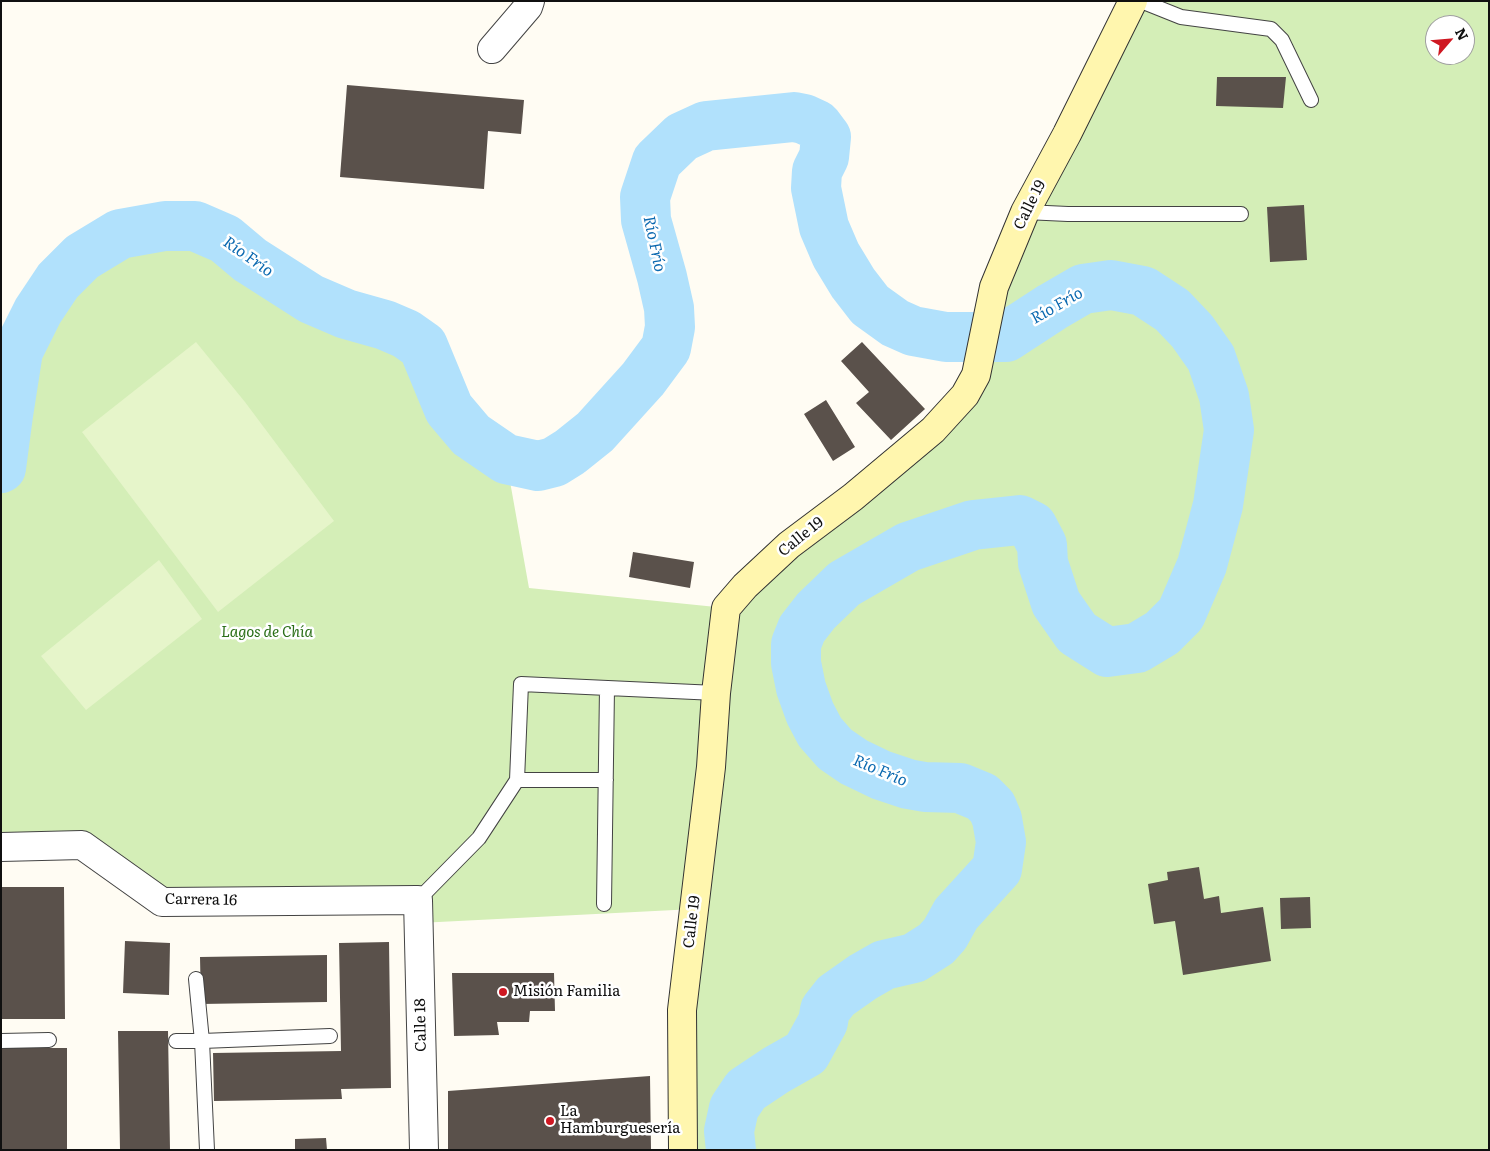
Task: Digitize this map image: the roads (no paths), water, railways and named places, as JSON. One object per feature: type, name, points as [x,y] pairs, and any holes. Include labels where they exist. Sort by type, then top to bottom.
[{"type":"street","points":[[492,49],[528,6],[530,1]]},
{"type":"street","name":"Calle 19","points":[[683,1150],[682,1010],[711,767],[716,693],[726,608],[745,586],[789,545],[853,496],[933,430],[965,396],[976,375],[994,287],[1025,212],[1068,134],[1133,1]]},
{"type":"street","name":"Carrera 16","points":[[1,847],[82,845],[162,902],[418,900]]},
{"type":"street","name":"Calle 18","points":[[418,900],[424,1150]]},
{"type":"lane","points":[[1141,1],[1181,17],[1271,29],[1282,40],[1311,100]]},
{"type":"lane","points":[[1025,212],[1068,214],[1241,214]]},
{"type":"lane","points":[[418,900],[479,838],[517,780],[521,684],[716,693]]},
{"type":"lane","points":[[604,904],[607,688]]},
{"type":"lane","points":[[517,780],[606,780]]},
{"type":"lane","points":[[196,979],[202,1041],[207,1150]]},
{"type":"lane","points":[[176,1041],[330,1036]]},
{"type":"lane","points":[[1,1041],[49,1040]]},
{"type":"waterway","name":"Río Frío","points":[[1,468],[18,351],[38,311],[58,281],[82,257],[120,234],[165,226],[195,226],[225,239],[250,260],[311,299],[346,314],[385,325],[406,334],[423,346],[449,409],[471,435],[506,459],[538,466],[554,462],[595,432],[643,379],[666,348],[670,327],[669,308],[646,220],[645,197],[657,161],[682,137],[706,126],[794,117],[817,125],[826,137],[824,157],[817,171],[816,188],[824,227],[836,255],[853,283],[870,305],[895,323],[913,331],[946,337],[1006,337],[1083,289],[1111,285],[1143,291],[1172,310],[1192,331],[1211,358],[1224,396],[1229,430],[1218,505],[1202,565],[1181,614],[1162,633],[1137,648],[1107,652],[1077,633],[1056,603],[1043,563],[1042,545],[1032,526],[1020,520],[973,525],[908,547],[844,584],[816,611],[802,629],[796,644],[796,663],[801,688],[810,713],[820,732],[835,749],[854,762],[881,775],[908,784],[925,787],[960,788],[982,797],[992,807],[997,819],[1001,842],[997,869],[956,914],[945,934],[936,944],[914,958],[884,965],[836,996],[825,1010],[823,1022],[806,1053],[746,1090],[734,1108],[729,1131],[731,1150]]},
{"type":"place","name":"Misión Familia","points":[[503,992]]},
{"type":"place","name":"La Hamburguesería","points":[[550,1121]]},
{"type":"park label","name":"Lagos de Chía","points":[[267,633]]}]
